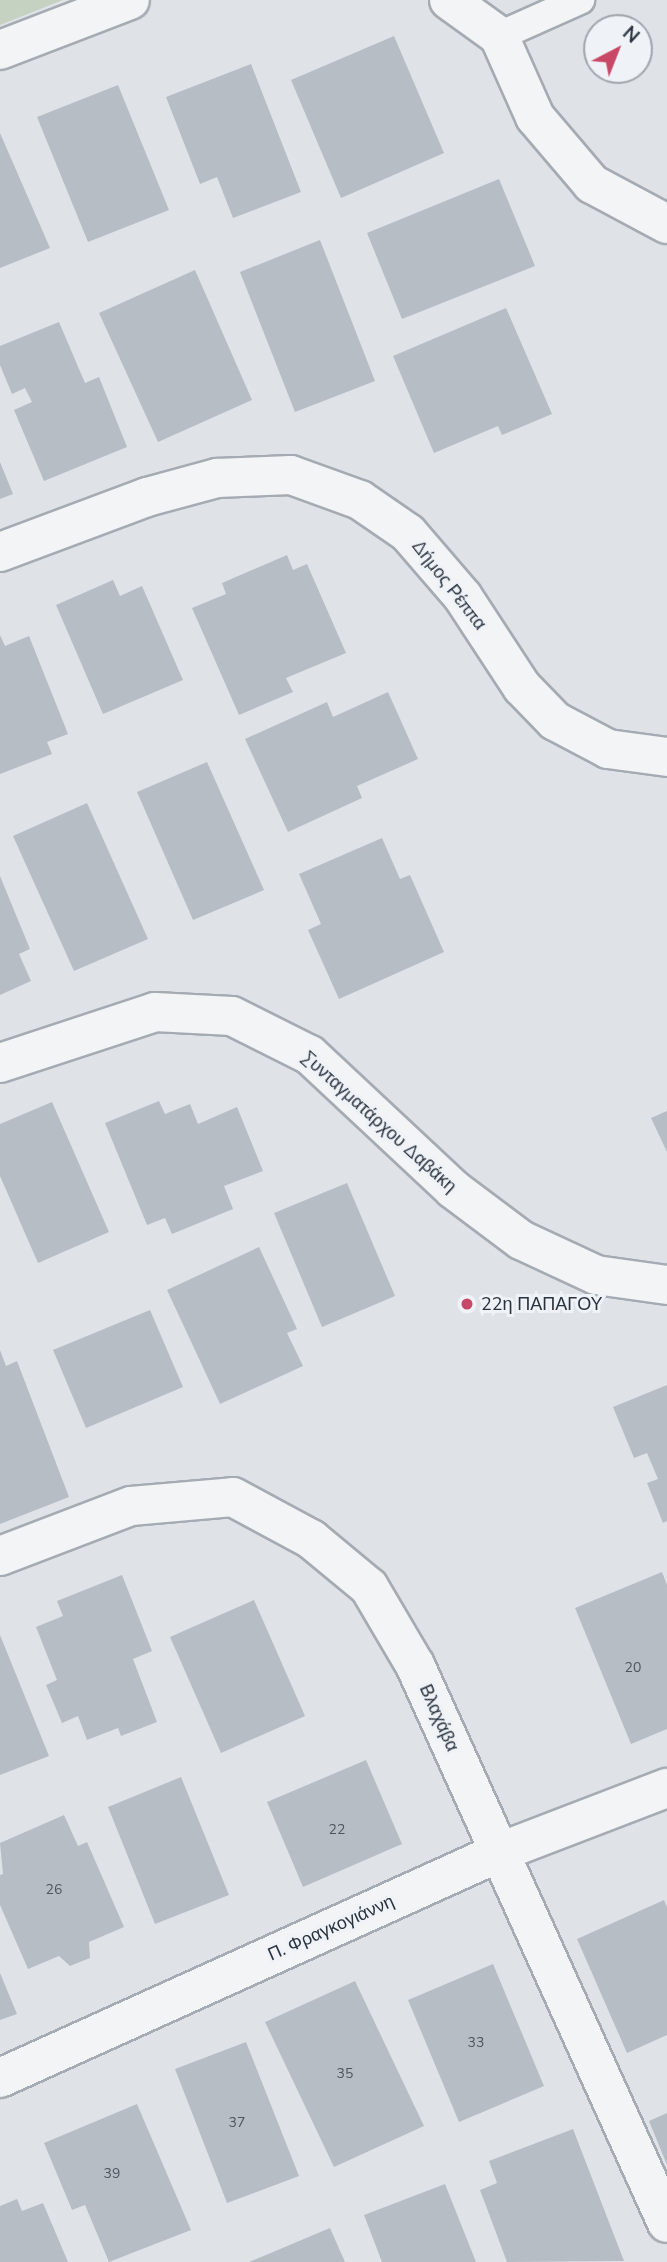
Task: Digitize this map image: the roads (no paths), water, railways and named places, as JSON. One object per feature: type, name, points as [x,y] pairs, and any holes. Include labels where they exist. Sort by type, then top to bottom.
[{"type":"street","points":[[0,50],[130,0]]},
{"type":"street","points":[[449,0],[499,36],[535,117],[592,184],[667,224]]},
{"type":"street","name":"Δήμος Ρέππα","points":[[0,552],[147,497],[217,478],[291,475],[360,500],[408,533],[463,597],[522,687],[555,721],[608,749],[667,757]]},
{"type":"street","name":"Συνταγματάρχου Δαβάκη","points":[[0,1063],[155,1012],[232,1016],[310,1055],[453,1189],[521,1240],[596,1275],[667,1285]]},
{"type":"street","name":"Βλαχάβα","points":[[0,1556],[131,1506],[233,1497],[311,1539],[369,1587],[415,1665],[667,2223]]},
{"type":"street","name":"Π. Φραγκογιάννη","points":[[0,2078],[500,1852],[667,1788]]},
{"type":"lane","points":[[499,36],[580,0]]},
{"type":"place","name":"22η ΠΑΠΑΓΟΥ","points":[[467,1304]]}]
